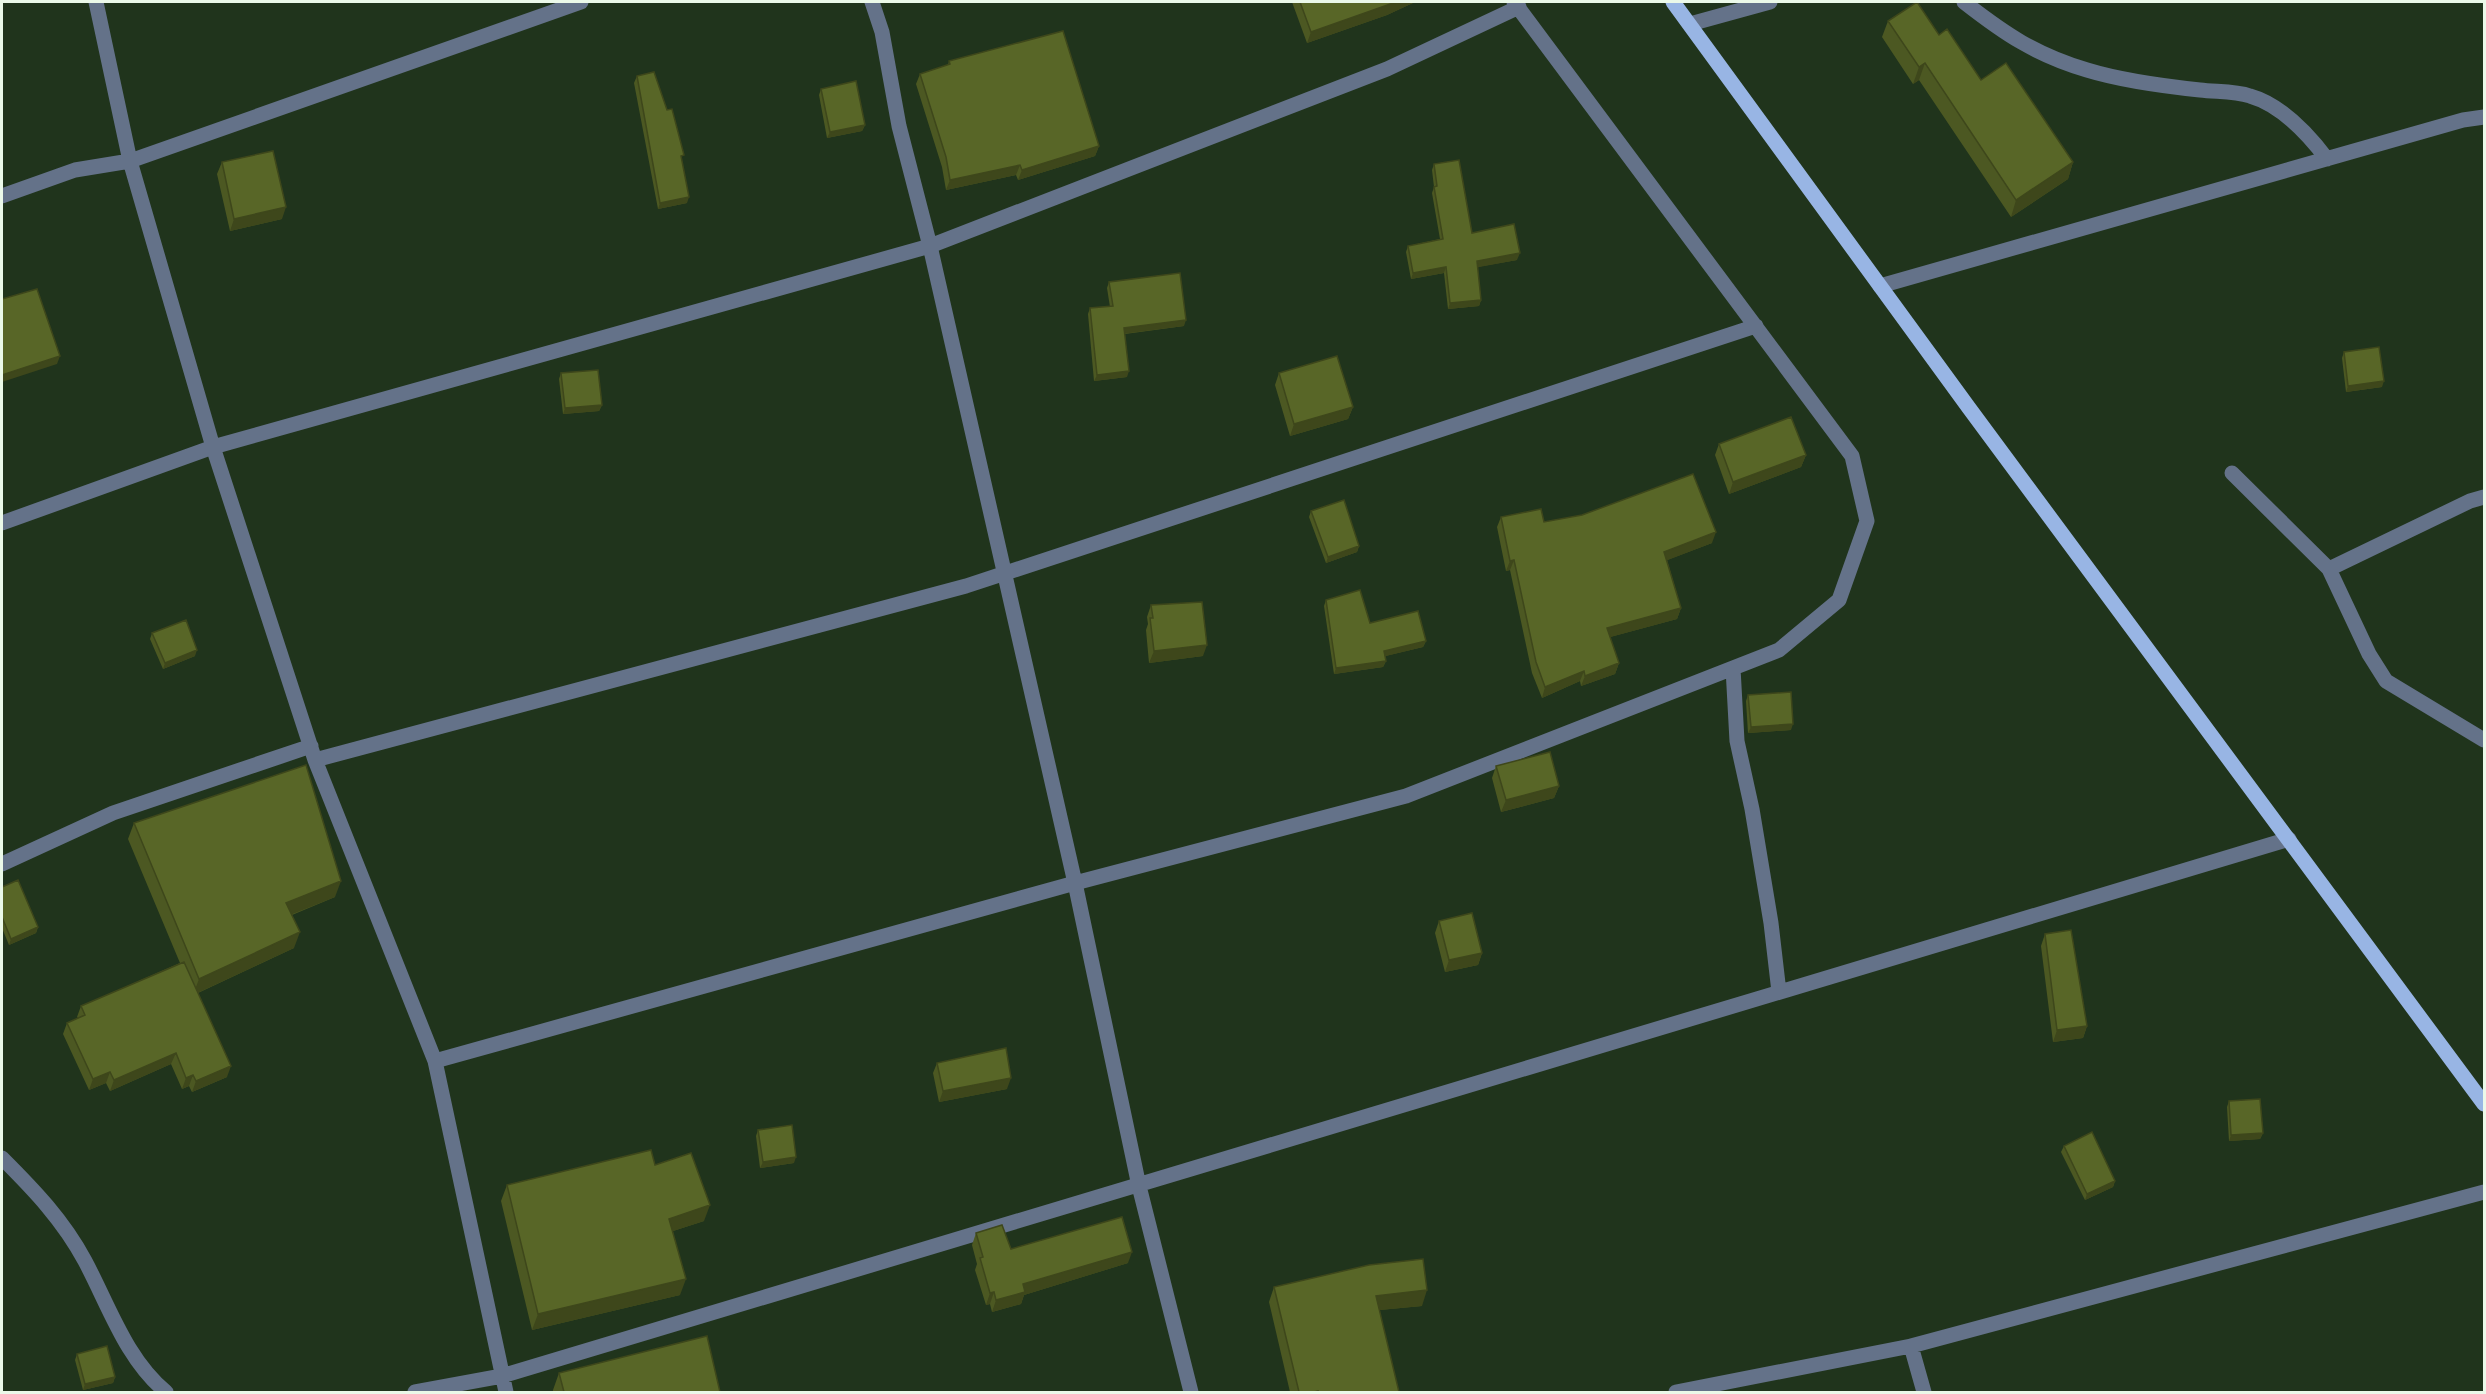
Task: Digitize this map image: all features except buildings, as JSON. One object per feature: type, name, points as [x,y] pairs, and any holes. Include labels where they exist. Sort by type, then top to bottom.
[{"type":"main road","points":[[1673,2],[2484,1104]]},
{"type":"street","points":[[96,2],[130,161],[213,447],[313,753],[435,1061],[506,1392]]},
{"type":"street","points":[[2,196],[75,170],[130,161],[580,2]]},
{"type":"street","points":[[872,2],[882,32],[899,126],[930,246],[1075,883],[1139,1185],[1191,1392]]},
{"type":"street","points":[[1690,24],[1770,2]]},
{"type":"street","points":[[1964,2],[2005,34],[2043,55],[2088,71],[2151,85],[2250,96],[2281,112],[2311,139],[2327,159]]},
{"type":"street","points":[[2,522],[213,447],[930,246],[1387,69],[1517,4],[1852,456],[1867,520],[1839,600],[1779,650],[1406,796],[1075,883],[435,1061]]},
{"type":"street","points":[[1880,286],[2463,120],[2484,117]]},
{"type":"street","points":[[2,864],[112,813],[313,753],[1004,574],[1756,327]]},
{"type":"street","points":[[2232,473],[2329,569],[2369,654],[2386,681],[2484,740]]},
{"type":"street","points":[[2329,569],[2470,501],[2484,498]]},
{"type":"street","points":[[1733,668],[1737,741],[1752,809],[1779,993]]},
{"type":"street","points":[[415,1392],[502,1376],[2289,839]]},
{"type":"street","points":[[2,1158],[40,1196],[60,1221],[84,1260],[116,1325],[138,1363],[166,1392]]},
{"type":"street","points":[[1676,1392],[1911,1346],[2484,1192]]},
{"type":"street","points":[[1911,1346],[1924,1392]]}]
